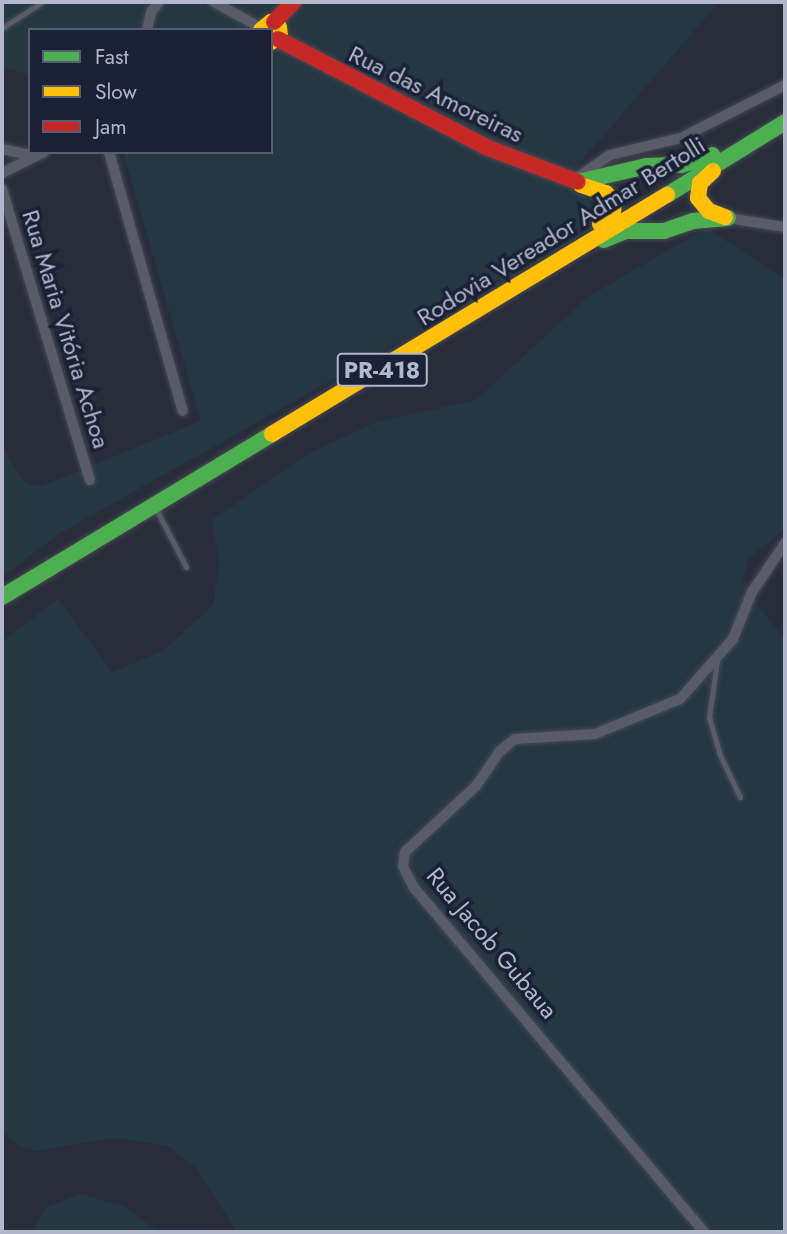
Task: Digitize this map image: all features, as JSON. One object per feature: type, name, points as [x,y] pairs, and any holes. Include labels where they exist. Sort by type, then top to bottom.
[{"type":"main road","points":[[265,27],[293,2]]},
{"type":"main road","name":"Rua das Amoreiras","points":[[273,28],[281,30],[275,41],[474,142],[612,197],[613,213],[530,268],[524,279]]},
{"type":"main road","name":"Rodovia Vereador Admar Bertolli","points":[[2,597],[152,503],[352,389],[524,279],[785,122]]},
{"type":"main road","points":[[576,181],[647,166],[698,161],[743,145]]},
{"type":"main road","points":[[728,218],[701,205],[697,191],[705,176],[743,145]]},
{"type":"main road","points":[[524,279],[534,279],[625,231],[664,231],[693,221],[728,218]]},
{"type":"street","points":[[147,28],[151,12],[159,2]]},
{"type":"street","points":[[214,2],[265,27]]},
{"type":"street","points":[[576,181],[610,155],[681,138],[785,85]]},
{"type":"street","points":[[2,149],[28,153]]},
{"type":"street","points":[[2,173],[39,154]]},
{"type":"street","points":[[110,154],[183,411]]},
{"type":"street","name":"Rua Maria Vitória Achoa","points":[[2,190],[90,480]]},
{"type":"street","points":[[728,218],[785,227]]},
{"type":"street","name":"Rua Jacob Gubaua","points":[[704,1232],[413,886],[403,866],[405,852],[477,786],[499,751],[515,739],[595,734],[680,699],[718,660],[733,639],[752,592],[785,543]]},
{"type":"lane","points":[[2,28],[42,2]]},
{"type":"lane","points":[[152,503],[186,566]]},
{"type":"lane","points":[[718,660],[709,717],[719,753],[740,797]]},
{"type":"shaded area","points":[[2,2],[719,2],[570,174],[569,185],[600,210],[604,222],[485,294],[60,533],[2,577],[2,447],[24,482],[39,487],[201,421],[124,154],[273,154],[273,28],[28,28],[28,74],[2,67]]},
{"type":"shaded area","points":[[706,228],[785,279],[785,529],[748,559],[743,579],[748,594],[785,639],[785,1232],[237,1232],[196,1168],[168,1146],[115,1138],[35,1151],[19,1146],[2,1130],[2,642],[58,599],[112,672],[163,651],[213,605],[219,562],[212,520],[310,453],[376,422],[476,400],[588,297]]},
{"type":"shaded area","points":[[81,1194],[123,1206],[159,1232],[32,1232],[46,1207]]},
{"type":"traffic: fast","points":[[667,195],[785,122]]},
{"type":"traffic: fast","points":[[578,182],[647,166],[682,165],[712,155]]},
{"type":"traffic: fast","points":[[604,240],[625,231],[664,231],[693,221],[728,218]]},
{"type":"traffic: fast","points":[[2,597],[272,434]]},
{"type":"traffic: slow","points":[[264,28],[271,22],[279,27],[280,36],[273,41]]},
{"type":"traffic: slow","points":[[713,171],[700,183],[698,198],[709,211],[725,217]]},
{"type":"traffic: slow","points":[[581,185],[606,193],[614,202],[613,213],[600,224]]},
{"type":"traffic: slow","points":[[272,434],[667,195]]},
{"type":"traffic: jam","points":[[274,22],[293,2]]},
{"type":"traffic: jam","points":[[278,39],[486,147],[578,182]]}]
